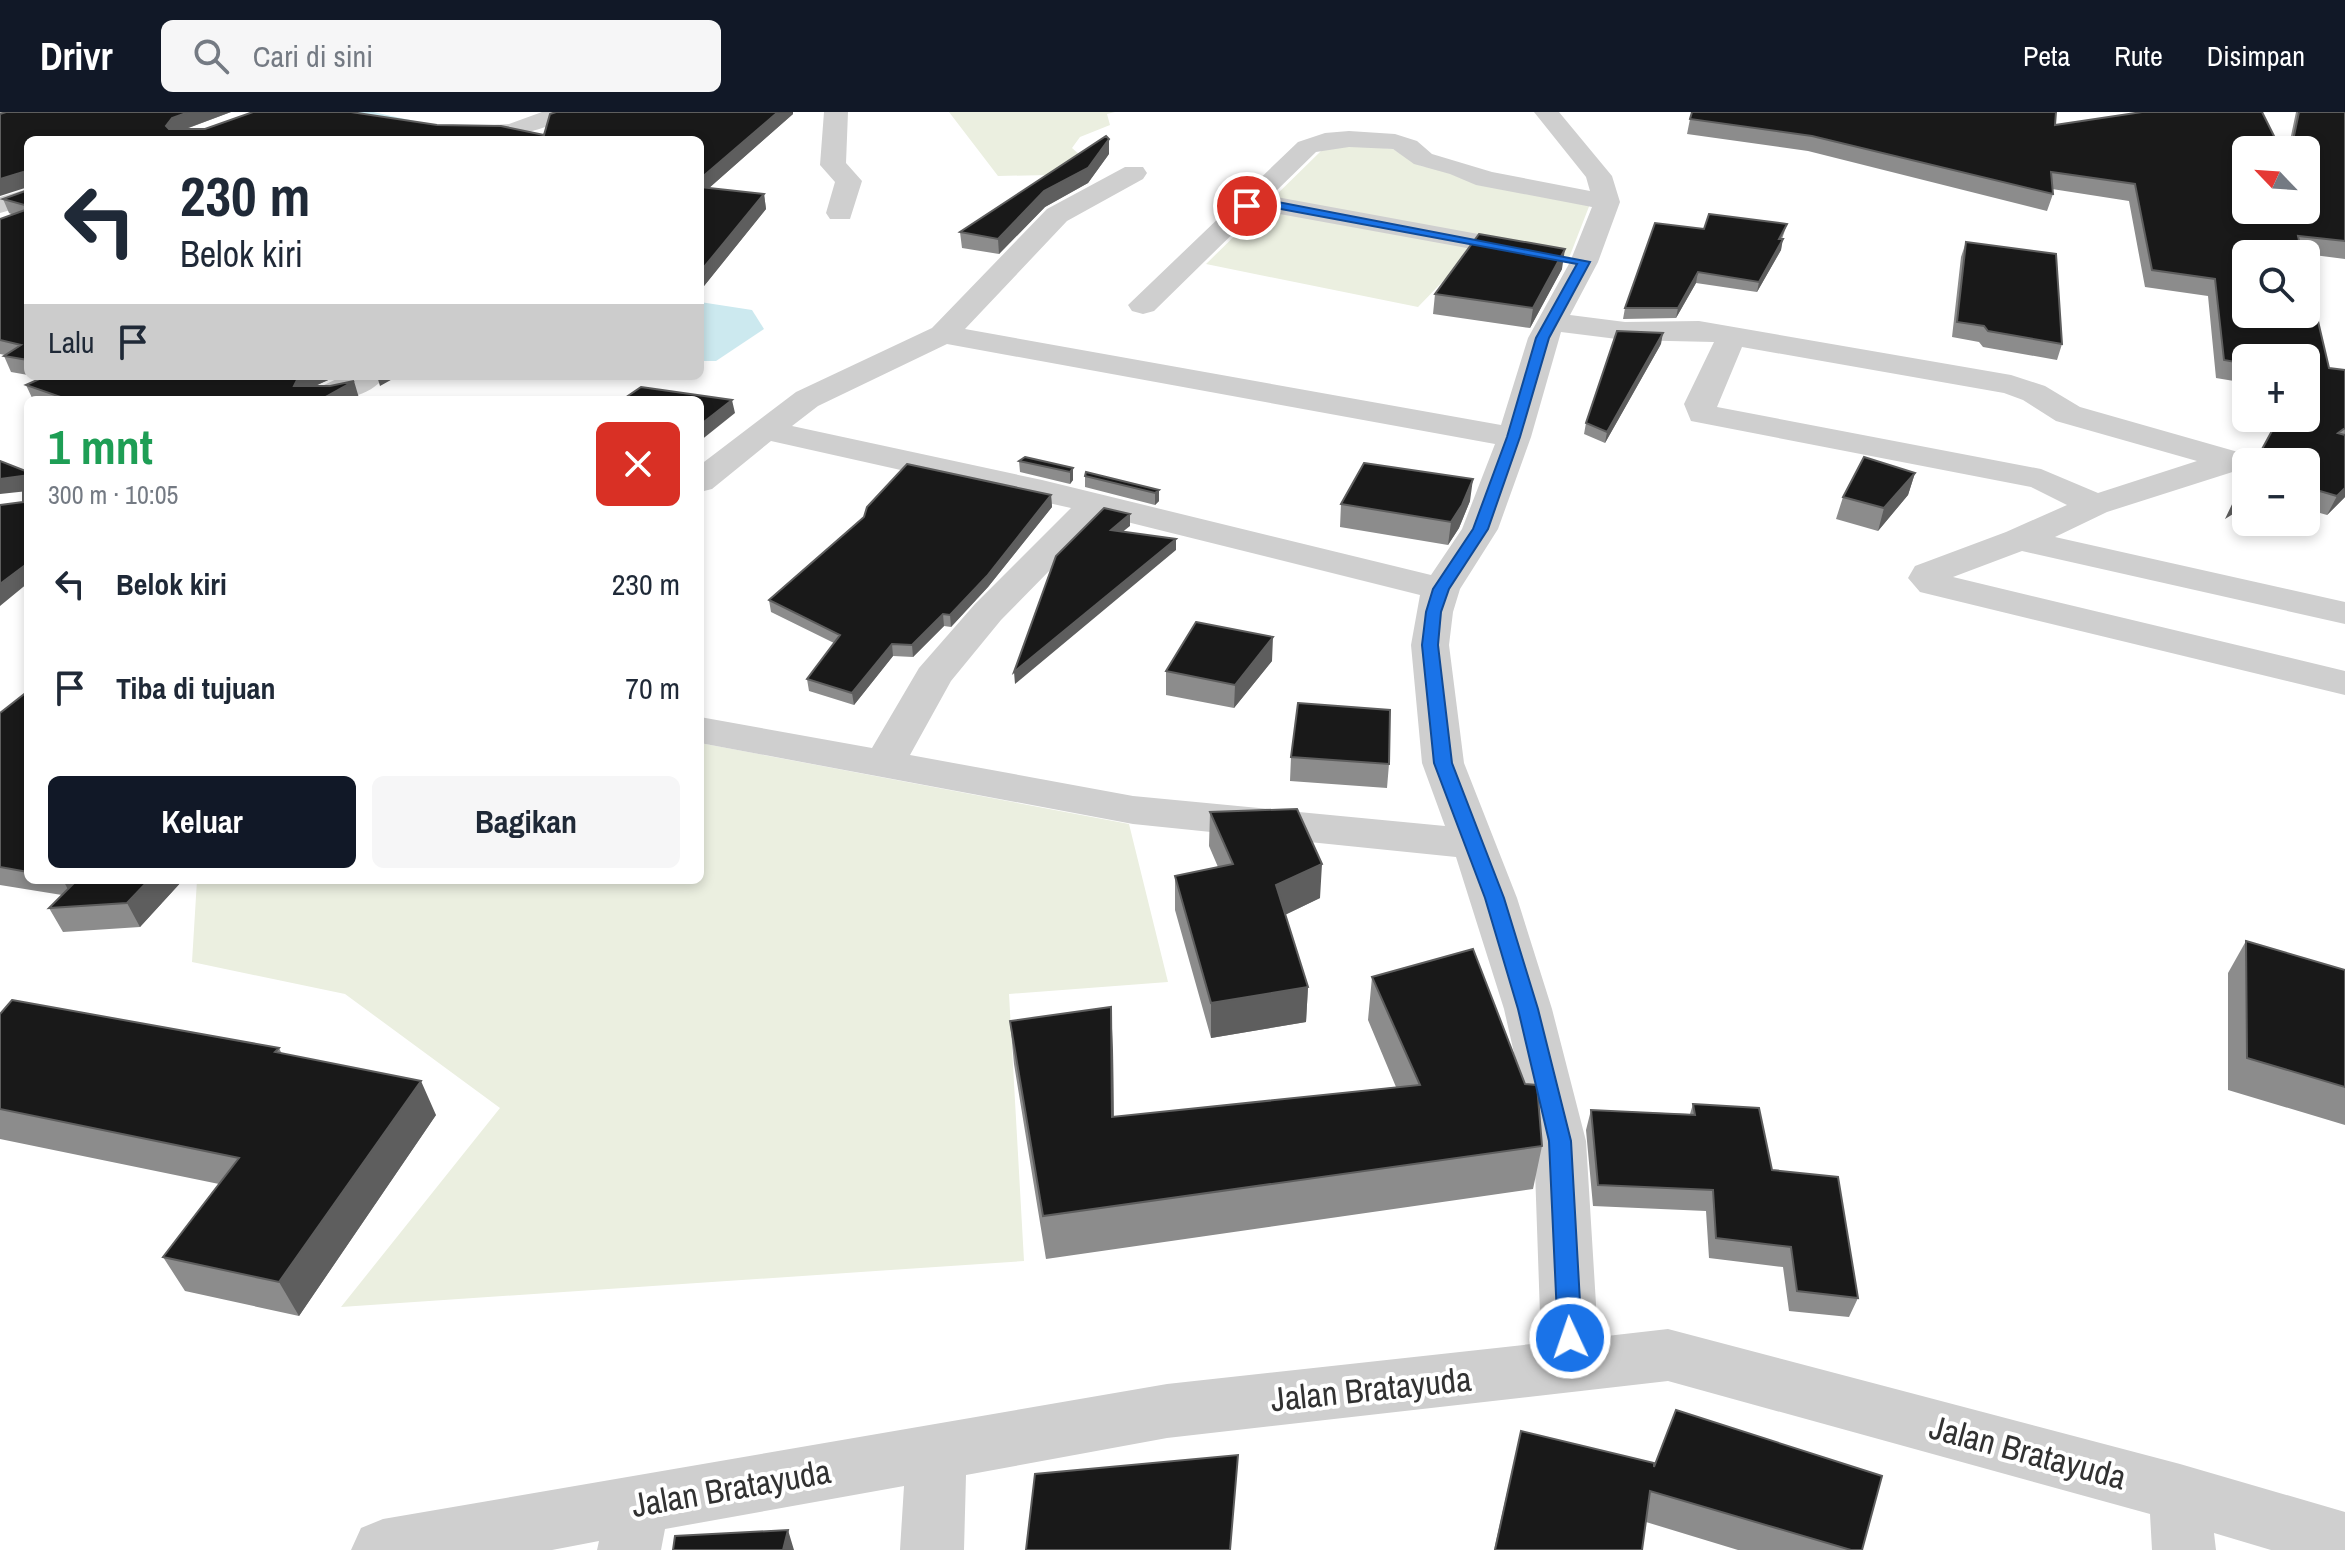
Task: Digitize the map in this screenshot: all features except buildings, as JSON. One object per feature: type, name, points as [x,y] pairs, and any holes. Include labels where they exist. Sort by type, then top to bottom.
[{"type":"street","points":[[431,129],[467,134],[499,133],[565,112]]},
{"type":"street","points":[[836,112],[833,165],[849,181],[840,213]]},
{"type":"street","points":[[1546,112],[1599,176],[1607,202],[1584,262],[1543,338],[1514,437],[1480,529],[1441,589],[1434,612],[1430,645],[1443,763],[1474,844],[1528,1009],[1560,1141],[1571,1366]]},
{"type":"street","points":[[1143,305],[1307,147],[1325,141],[1395,142],[1408,146],[1423,159],[1459,168],[1485,179],[1607,202]]},
{"type":"street","points":[[704,479],[807,399],[943,334],[1057,215],[1134,173]]},
{"type":"street","points":[[0,205],[24,198]]},
{"type":"street","points":[[1252,201],[1584,262]]},
{"type":"street","points":[[1552,322],[1625,331],[1685,329],[1732,335],[2011,385],[2034,393],[2068,414],[2233,461],[2095,505],[2019,540],[1934,571],[1927,578],[1933,584],[2345,683]]},
{"type":"street","points":[[943,334],[1514,437]]},
{"type":"street","points":[[1732,335],[1700,404],[1703,414],[2041,479],[2095,505]]},
{"type":"street","points":[[326,396],[360,380]]},
{"type":"street","points":[[765,430],[1095,504],[1441,589]]},
{"type":"street","points":[[885,763],[933,677],[988,612],[1095,504]]},
{"type":"street","points":[[2019,540],[2345,613]]},
{"type":"street","points":[[704,731],[1133,810],[1474,844]]},
{"type":"street","name":"Jalan Bratayuda","points":[[383,1550],[634,1527],[936,1452],[1167,1411],[1668,1355],[2182,1522],[2345,1542]]},
{"type":"street","points":[[932,1550],[936,1452]]},
{"type":"shaded area","points":[[949,112],[1115,112],[1107,114],[1110,125],[1080,137],[1072,148],[1081,156],[1049,175],[998,176]]},
{"type":"shaded area","points":[[1354,145],[1393,149],[1421,166],[1590,204],[1569,258],[1475,248],[1418,307],[1206,264],[1322,150]]},
{"type":"shaded area","points":[[704,744],[1129,824],[1168,982],[1009,994],[1024,1261],[341,1307],[500,1108],[345,994],[192,962],[197,884],[704,884]]},
{"type":"water","points":[[704,303],[752,310],[764,329],[716,361],[704,361]]},
{"type":"waterway","points":[[358,112],[415,122]]},
{"type":"route","points":[[1247,206],[1252,201],[1584,262],[1543,338],[1514,437],[1480,529],[1441,589],[1434,612],[1430,645],[1443,763],[1494,898],[1528,1009],[1560,1141],[1570,1338]]}]
